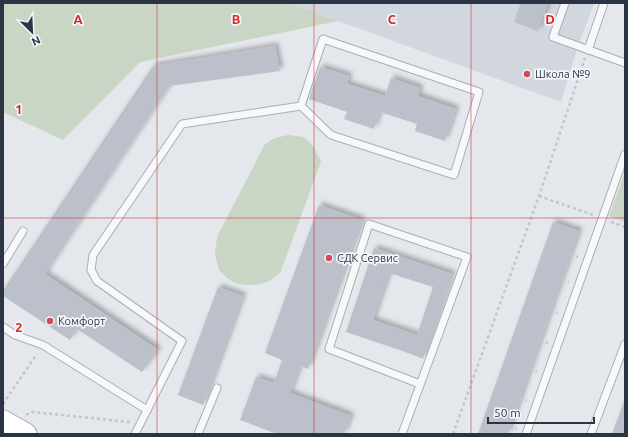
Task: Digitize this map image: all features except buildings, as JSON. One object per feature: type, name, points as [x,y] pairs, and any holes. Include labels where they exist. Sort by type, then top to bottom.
[{"type":"lane","points":[[564,3],[553,37],[625,63]]},
{"type":"lane","points":[[588,50],[604,3]]},
{"type":"lane","points":[[323,39],[479,92],[454,175],[331,135],[301,106],[323,39]]},
{"type":"lane","points":[[135,434],[182,341],[97,281],[91,270],[93,255],[182,124],[301,106]]},
{"type":"lane","points":[[526,434],[625,154]]},
{"type":"lane","points":[[402,434],[467,257],[369,224],[329,349],[420,384]]},
{"type":"lane","points":[[3,264],[24,231]]},
{"type":"lane","points":[[3,327],[15,335],[43,345],[147,410]]},
{"type":"lane","points":[[591,434],[625,344]]},
{"type":"lane","points":[[198,434],[217,388]]},
{"type":"path","points":[[453,434],[539,196],[588,50]]},
{"type":"path","points":[[539,196],[625,227]]},
{"type":"path","points":[[3,405],[43,345]]},
{"type":"path","points":[[17,424],[32,412],[130,422],[147,410]]},
{"type":"shaded area","name":"Школа №9","points":[[289,3],[594,3],[578,46],[561,102]]},
{"type":"green space","points":[[3,3],[289,3],[338,21],[140,62],[63,140],[3,112]]},
{"type":"green space","points":[[288,135],[304,137],[314,147],[321,162],[280,273],[271,280],[261,284],[238,284],[228,279],[219,270],[215,255],[217,237],[265,144],[275,138]]},
{"type":"green space","points":[[625,175],[625,222],[609,216]]},
{"type":"place","name":"Школа №9","points":[[527,74]]},
{"type":"place","name":"СДК Сервис","points":[[329,258]]},
{"type":"place","name":"Комфорт","points":[[50,321]]}]
